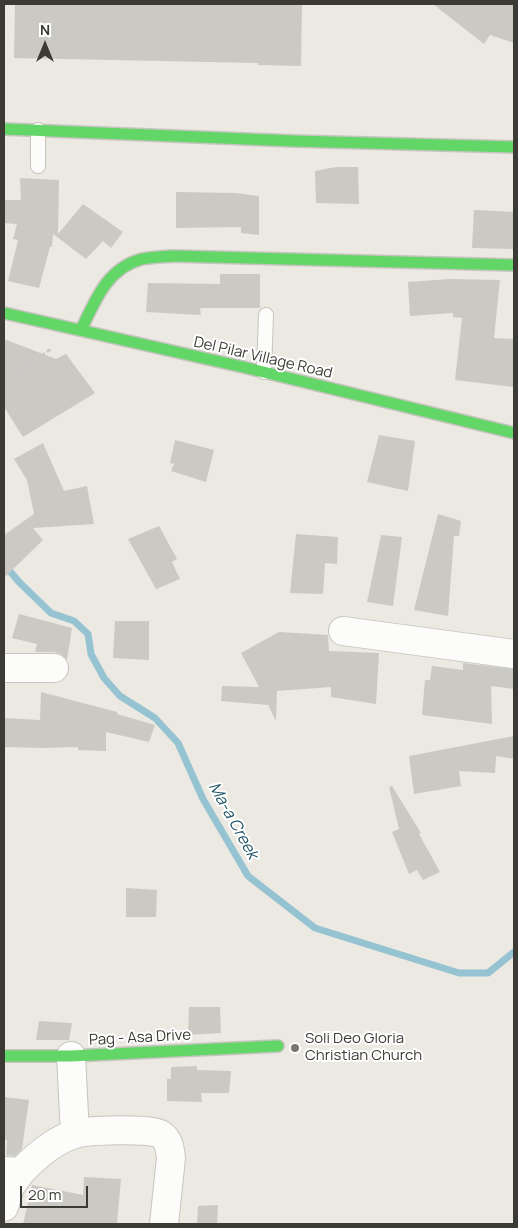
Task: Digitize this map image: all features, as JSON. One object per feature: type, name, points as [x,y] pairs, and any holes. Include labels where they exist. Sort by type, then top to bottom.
[{"type":"street","points":[[4,129],[514,147]]},
{"type":"street","points":[[81,330],[102,286],[112,274],[125,264],[141,259],[173,256],[514,265]]},
{"type":"street","name":"Del Pilar Village Road","points":[[4,313],[412,407],[514,434]]},
{"type":"street","points":[[342,631],[514,654]]},
{"type":"street","points":[[4,668],[54,668]]},
{"type":"street","name":"Pag - Asa Drive","points":[[4,1056],[71,1056],[278,1046]]},
{"type":"street","points":[[71,1056],[75,1134]]},
{"type":"street","points":[[4,1208],[12,1171],[75,1134],[108,1131],[149,1131],[159,1133],[170,1147],[171,1158],[164,1224]]},
{"type":"lane","points":[[38,130],[38,166]]},
{"type":"lane","points":[[264,372],[266,315]]},
{"type":"path","points":[[4,381],[81,330]]},
{"type":"building","points":[[15,4],[302,4],[301,66],[258,65],[258,63],[14,58]]},
{"type":"building","points":[[433,4],[514,4],[514,43],[490,35],[484,44]]},
{"type":"building","points":[[336,167],[358,167],[359,204],[316,203],[315,171]]},
{"type":"building","points":[[20,178],[59,180],[58,234],[83,204],[123,232],[111,248],[103,241],[86,259],[53,234],[52,247],[50,247],[39,288],[8,281],[18,240],[13,239],[17,224],[4,223],[4,200],[21,200]]},
{"type":"building","points":[[176,192],[235,193],[259,196],[259,235],[241,233],[241,227],[176,228]]},
{"type":"building","points":[[474,210],[514,212],[514,249],[472,248]]},
{"type":"building","points":[[220,274],[260,274],[260,308],[200,308],[201,315],[146,312],[148,283],[220,284]]},
{"type":"building","points":[[450,279],[500,280],[494,338],[514,339],[514,387],[455,380],[462,318],[453,317],[453,313],[410,316],[408,282]]},
{"type":"building","points":[[4,339],[56,359],[66,354],[95,393],[23,437],[4,407]]},
{"type":"building","points":[[379,435],[415,441],[408,491],[367,482]]},
{"type":"building","points":[[175,440],[214,450],[206,482],[171,471],[174,464],[170,463]]},
{"type":"building","points":[[43,443],[64,491],[87,486],[94,524],[33,528],[43,540],[4,578],[4,535],[34,514],[27,480],[14,459]]},
{"type":"building","points":[[438,514],[461,521],[459,536],[454,536],[448,616],[414,610]]},
{"type":"building","points":[[159,526],[177,559],[172,562],[180,579],[156,589],[128,539]]},
{"type":"building","points":[[296,534],[338,537],[337,564],[325,563],[323,594],[290,593]]},
{"type":"building","points":[[381,535],[402,537],[393,606],[367,602]]},
{"type":"building","points":[[19,614],[72,628],[67,660],[61,654],[54,652],[35,652],[37,644],[12,638]]},
{"type":"building","points":[[115,621],[149,621],[149,660],[113,658]]},
{"type":"building","points":[[279,632],[328,635],[329,651],[379,653],[376,704],[331,697],[331,687],[277,691],[276,721],[268,705],[221,701],[222,686],[259,687],[241,653]]},
{"type":"building","points":[[463,663],[514,669],[514,689],[491,686],[492,724],[422,715],[425,680],[430,680],[432,666],[463,670]]},
{"type":"building","points":[[41,692],[117,712],[117,714],[155,725],[149,742],[106,732],[106,751],[78,750],[78,747],[4,747],[4,718],[40,720]]},
{"type":"building","points":[[514,736],[514,759],[496,756],[495,773],[459,771],[461,786],[414,794],[409,756]]},
{"type":"building","points":[[392,786],[421,833],[419,834],[440,872],[423,880],[417,870],[409,874],[392,832],[399,829],[389,787]]},
{"type":"building","points":[[126,888],[157,890],[156,917],[126,917]]},
{"type":"building","points":[[189,1007],[220,1007],[221,1033],[188,1035]]},
{"type":"building","points":[[39,1021],[72,1023],[69,1040],[36,1040]]},
{"type":"building","points":[[197,1066],[197,1070],[231,1071],[229,1093],[201,1093],[202,1102],[167,1101],[167,1079],[171,1079],[171,1067]]},
{"type":"building","points":[[4,1097],[29,1100],[22,1149],[15,1156],[6,1155],[7,1140],[4,1139]]},
{"type":"building","points":[[84,1177],[121,1179],[117,1224],[23,1224],[32,1185],[83,1195]]},
{"type":"building","points":[[218,1205],[217,1224],[197,1224],[198,1206]]},
{"type":"waterway","name":"Ma-a Creek","points":[[4,564],[19,582],[51,613],[74,621],[88,634],[91,654],[104,678],[120,696],[155,718],[178,743],[203,799],[248,876],[315,928],[459,973],[488,973],[514,952]]},
{"type":"traffic: fast","points":[[4,129],[294,141],[514,147]]},
{"type":"traffic: fast","points":[[81,330],[97,297],[111,278],[130,263],[146,258],[173,256],[514,265]]},
{"type":"traffic: fast","points":[[4,313],[243,367],[514,433]]},
{"type":"traffic: fast","points":[[4,1056],[71,1056],[278,1046]]},
{"type":"place","name":"Soli Deo Gloria Christian Church","points":[[295,1048]]}]
